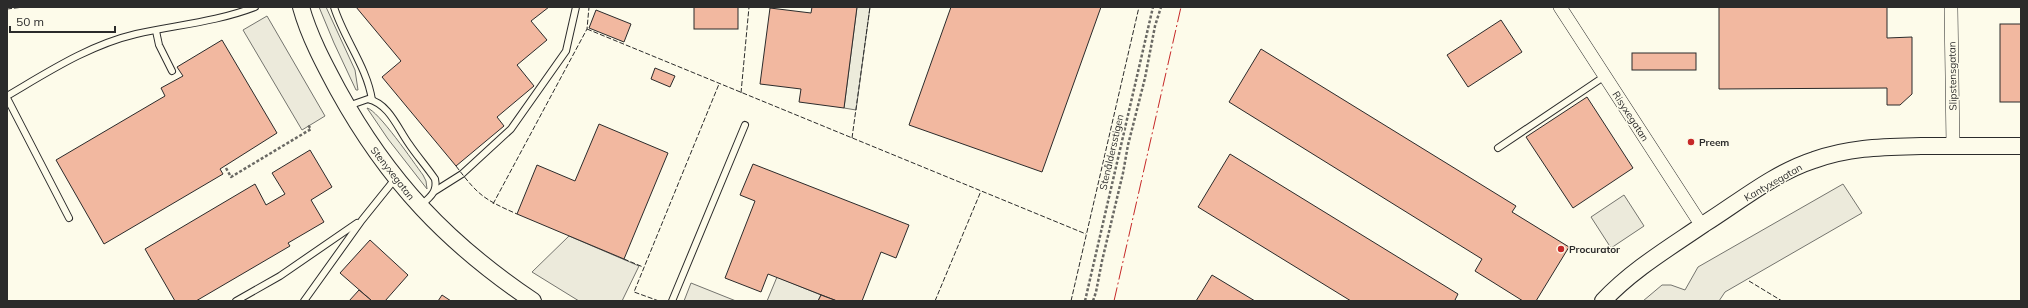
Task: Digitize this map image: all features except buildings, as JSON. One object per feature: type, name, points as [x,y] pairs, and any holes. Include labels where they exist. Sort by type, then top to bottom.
[{"type":"street","name":"Stenyxegatan","points":[[301,7],[321,59],[347,106],[378,155],[439,227],[472,256],[533,301]]},
{"type":"street","name":"Risyxegatan","points":[[1560,7],[1702,226]]},
{"type":"street","name":"Slipstensgatan","points":[[1951,7],[1953,146]]},
{"type":"street","name":"Kantyxegatan","points":[[1603,301],[1644,265],[1702,226],[1771,181],[1792,169],[1813,160],[1841,152],[1877,146],[2021,146]]},
{"type":"lane","points":[[69,218],[7,97],[67,61],[109,42],[213,20],[255,7]]},
{"type":"lane","points":[[334,7],[340,25],[369,82],[372,100]]},
{"type":"lane","points":[[420,206],[435,191],[462,174],[511,129],[566,51],[576,7]]},
{"type":"lane","points":[[156,31],[159,46],[172,70]]},
{"type":"lane","points":[[1498,148],[1605,76]]},
{"type":"lane","points":[[347,106],[358,101],[372,100],[382,106],[389,113],[435,179],[437,186],[435,191]]},
{"type":"lane","points":[[672,301],[745,125]]},
{"type":"lane","points":[[304,301],[362,220],[396,177]]},
{"type":"lane","points":[[236,301],[280,276],[362,220]]},
{"type":"path","name":"Stenåldersstigen","points":[[1085,301],[1153,7]]},
{"type":"path","points":[[1093,301],[1123,173],[1129,138],[1145,78],[1155,26],[1161,7]]},
{"type":"path","points":[[226,168],[231,177],[311,129],[307,124]]},
{"type":"shaded area","points":[[319,7],[326,7],[355,70],[358,90],[356,90]]},
{"type":"shaded area","points":[[857,7],[870,7],[856,110],[844,108]]},
{"type":"shaded area","points":[[267,16],[325,116],[302,130],[243,30]]},
{"type":"shaded area","points":[[367,108],[379,118],[404,149],[423,175],[426,181],[427,189],[388,139]]},
{"type":"shaded area","points":[[1843,184],[1862,213],[1725,292],[1719,301],[1643,301],[1662,285],[1671,285],[1685,290],[1698,267]]},
{"type":"shaded area","points":[[1624,195],[1644,226],[1611,248],[1591,217]]},
{"type":"shaded area","points":[[569,236],[639,266],[622,301],[579,301],[532,272]]},
{"type":"shaded area","points":[[777,277],[821,295],[818,301],[767,301]]},
{"type":"shaded area","points":[[691,283],[736,301],[684,301]]},
{"type":"fence","points":[[7,9],[24,7]]},
{"type":"fence","points":[[493,204],[587,29],[589,7]]},
{"type":"fence","points":[[741,93],[749,7]]},
{"type":"fence","points":[[852,138],[870,7]]},
{"type":"fence","points":[[1071,301],[1139,7]]},
{"type":"fence","points":[[587,29],[1086,234]]},
{"type":"fence","points":[[659,301],[634,292],[719,84]]},
{"type":"fence","points":[[456,166],[470,184],[482,195],[496,204],[517,214]]},
{"type":"fence","points":[[935,301],[981,191]]},
{"type":"fence","points":[[624,259],[643,267]]},
{"type":"fence","points":[[1749,281],[1782,301]]},
{"type":"power","points":[[1114,301],[1181,7]]},
{"type":"place","name":"Preem","points":[[1691,142]]},
{"type":"place","name":"Procurator","points":[[1561,249]]}]
